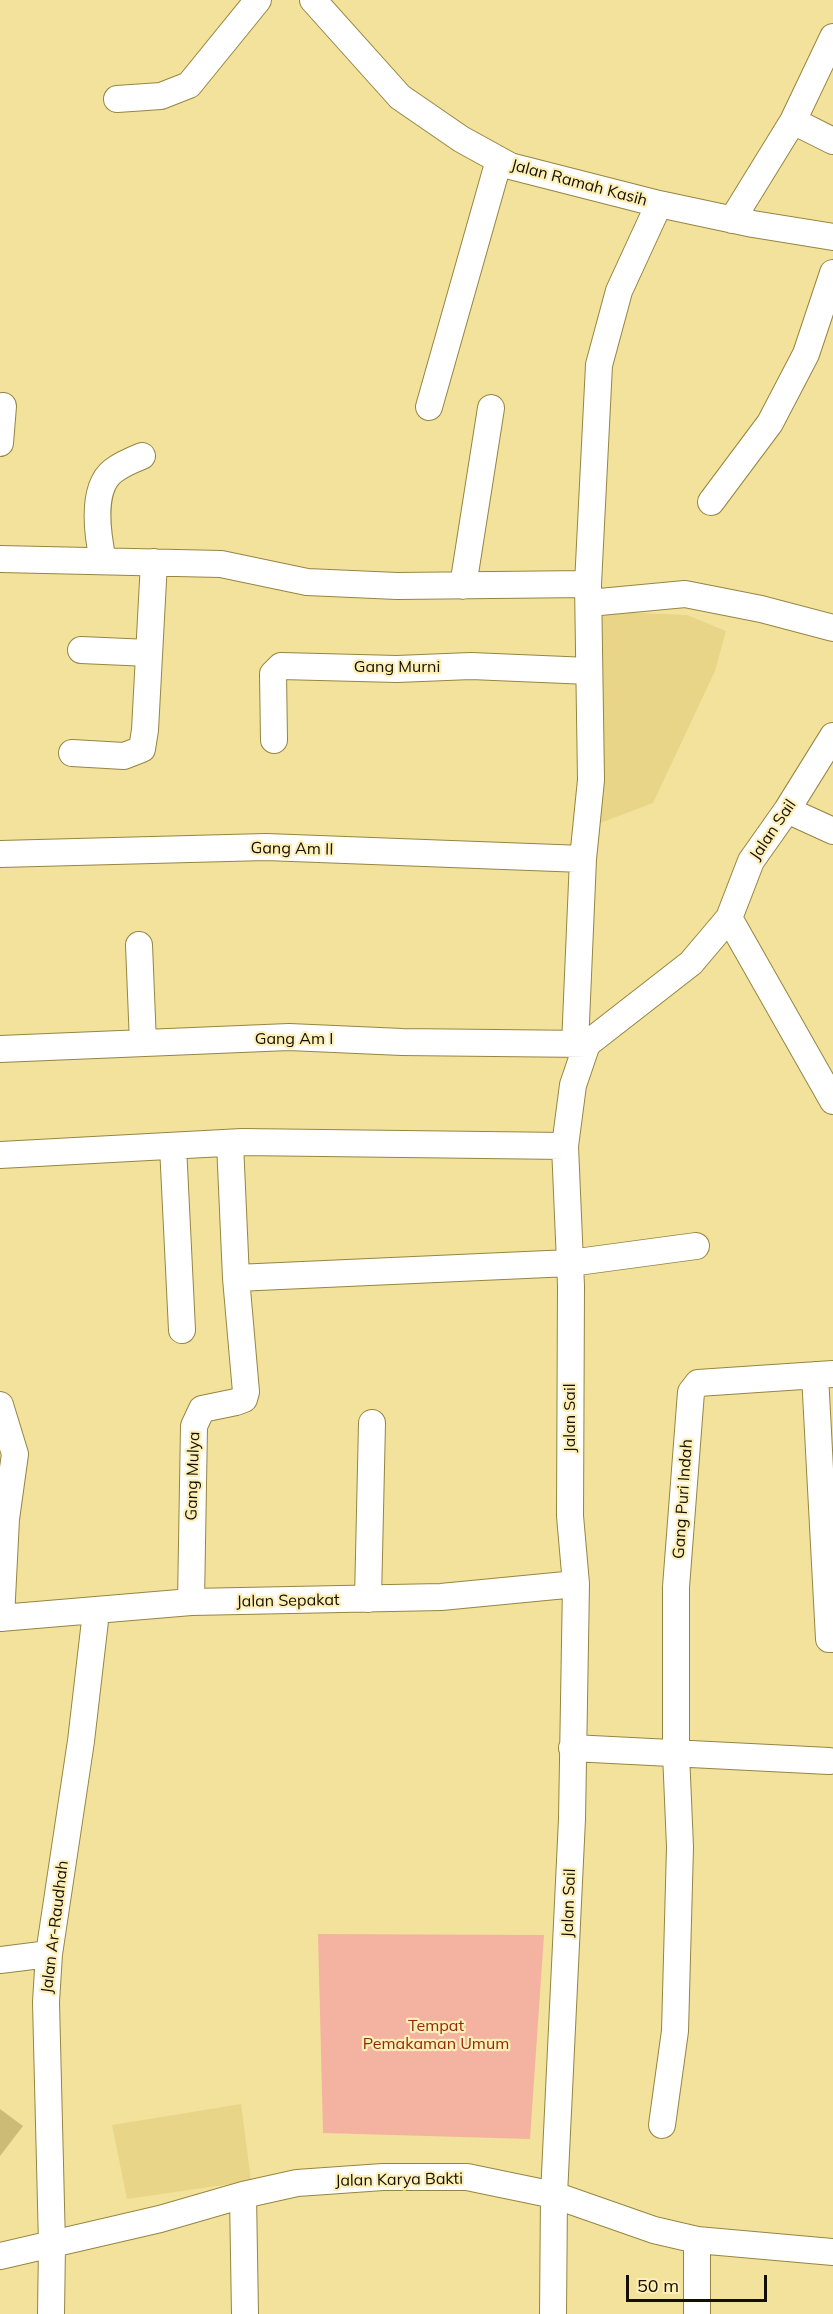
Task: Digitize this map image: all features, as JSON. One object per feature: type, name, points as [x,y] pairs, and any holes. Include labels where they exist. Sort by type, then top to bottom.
[{"type":"street","points":[[117,99],[161,96],[189,85],[258,0]]},
{"type":"street","name":"Jalan Ramah Kasih","points":[[313,0],[400,97],[461,139],[510,166],[659,204],[732,220],[833,237]]},
{"type":"street","points":[[732,220],[793,122],[833,37]]},
{"type":"street","points":[[793,122],[833,141]]},
{"type":"street","points":[[429,407],[499,160]]},
{"type":"street","points":[[581,1044],[583,859],[591,780],[589,593],[599,365],[619,291],[659,204]]},
{"type":"street","points":[[711,502],[770,423],[806,354],[833,273]]},
{"type":"street","points":[[0,443],[3,406]]},
{"type":"street","points":[[463,586],[491,408]]},
{"type":"street","points":[[103,561],[98,538],[101,488],[111,472],[142,456]]},
{"type":"street","points":[[0,559],[221,564],[307,582],[463,586],[589,593],[685,594],[761,609],[833,628]]},
{"type":"street","points":[[72,753],[124,756],[142,749],[150,653],[154,562]]},
{"type":"street","points":[[81,651],[150,653]]},
{"type":"street","name":"Gang Murni","points":[[274,740],[273,674],[281,666],[397,669],[471,666],[589,671]]},
{"type":"street","name":"Jalan Sail","points":[[553,2314],[554,2195],[572,1820],[576,1584],[570,1516],[570,1263],[565,1146],[573,1085],[581,1044],[691,963],[729,918],[751,861],[787,810],[833,736]]},
{"type":"street","points":[[787,810],[833,831]]},
{"type":"street","name":"Gang Am II","points":[[0,854],[266,847],[583,859]]},
{"type":"street","points":[[729,918],[833,1101]]},
{"type":"street","points":[[139,945],[143,1043]]},
{"type":"street","name":"Gang Am I","points":[[0,1049],[289,1037],[402,1042],[581,1044]]},
{"type":"street","points":[[0,1155],[230,1143],[394,1142],[565,1146]]},
{"type":"street","name":"Gang Mulya","points":[[191,1602],[194,1426],[202,1409],[244,1399],[246,1392],[236,1278],[230,1143]]},
{"type":"street","points":[[173,1146],[182,1330]]},
{"type":"street","points":[[236,1278],[570,1263],[696,1246]]},
{"type":"street","points":[[824,1374],[829,1639],[833,1639]]},
{"type":"street","name":"Gang Puri Indah","points":[[662,2125],[675,2031],[680,1847],[676,1753],[676,1587],[691,1392],[698,1383],[824,1374]]},
{"type":"street","points":[[0,1405],[15,1454],[6,1519],[1,1618]]},
{"type":"street","points":[[368,1599],[372,1423]]},
{"type":"street","name":"Jalan Sepakat","points":[[1,1618],[96,1612],[191,1602],[441,1597],[576,1584]]},
{"type":"street","name":"Jalan Ar-Raudhah","points":[[51,2314],[52,2245],[46,2002],[49,1954],[81,1741],[96,1612]]},
{"type":"street","points":[[572,1748],[829,1761]]},
{"type":"street","points":[[0,1960],[49,1954]]},
{"type":"street","name":"Jalan Karya Bakti","points":[[0,2256],[160,2219],[243,2195],[297,2183],[404,2177],[467,2177],[554,2195],[654,2230],[697,2240],[833,2252]]},
{"type":"street","points":[[243,2195],[245,2314]]},
{"type":"street","points":[[697,2240],[697,2314]]},
{"type":"shaded area","points":[[598,611],[687,615],[726,631],[715,671],[653,803],[600,823]]},
{"type":"shaded area","points":[[241,2104],[251,2181],[127,2199],[112,2125]]},
{"type":"green space","name":"Tempat Pemakaman Umum","points":[[318,1934],[544,1935],[530,2139],[323,2133]]},
{"type":"building","points":[[0,2109],[23,2126],[0,2156]]}]
